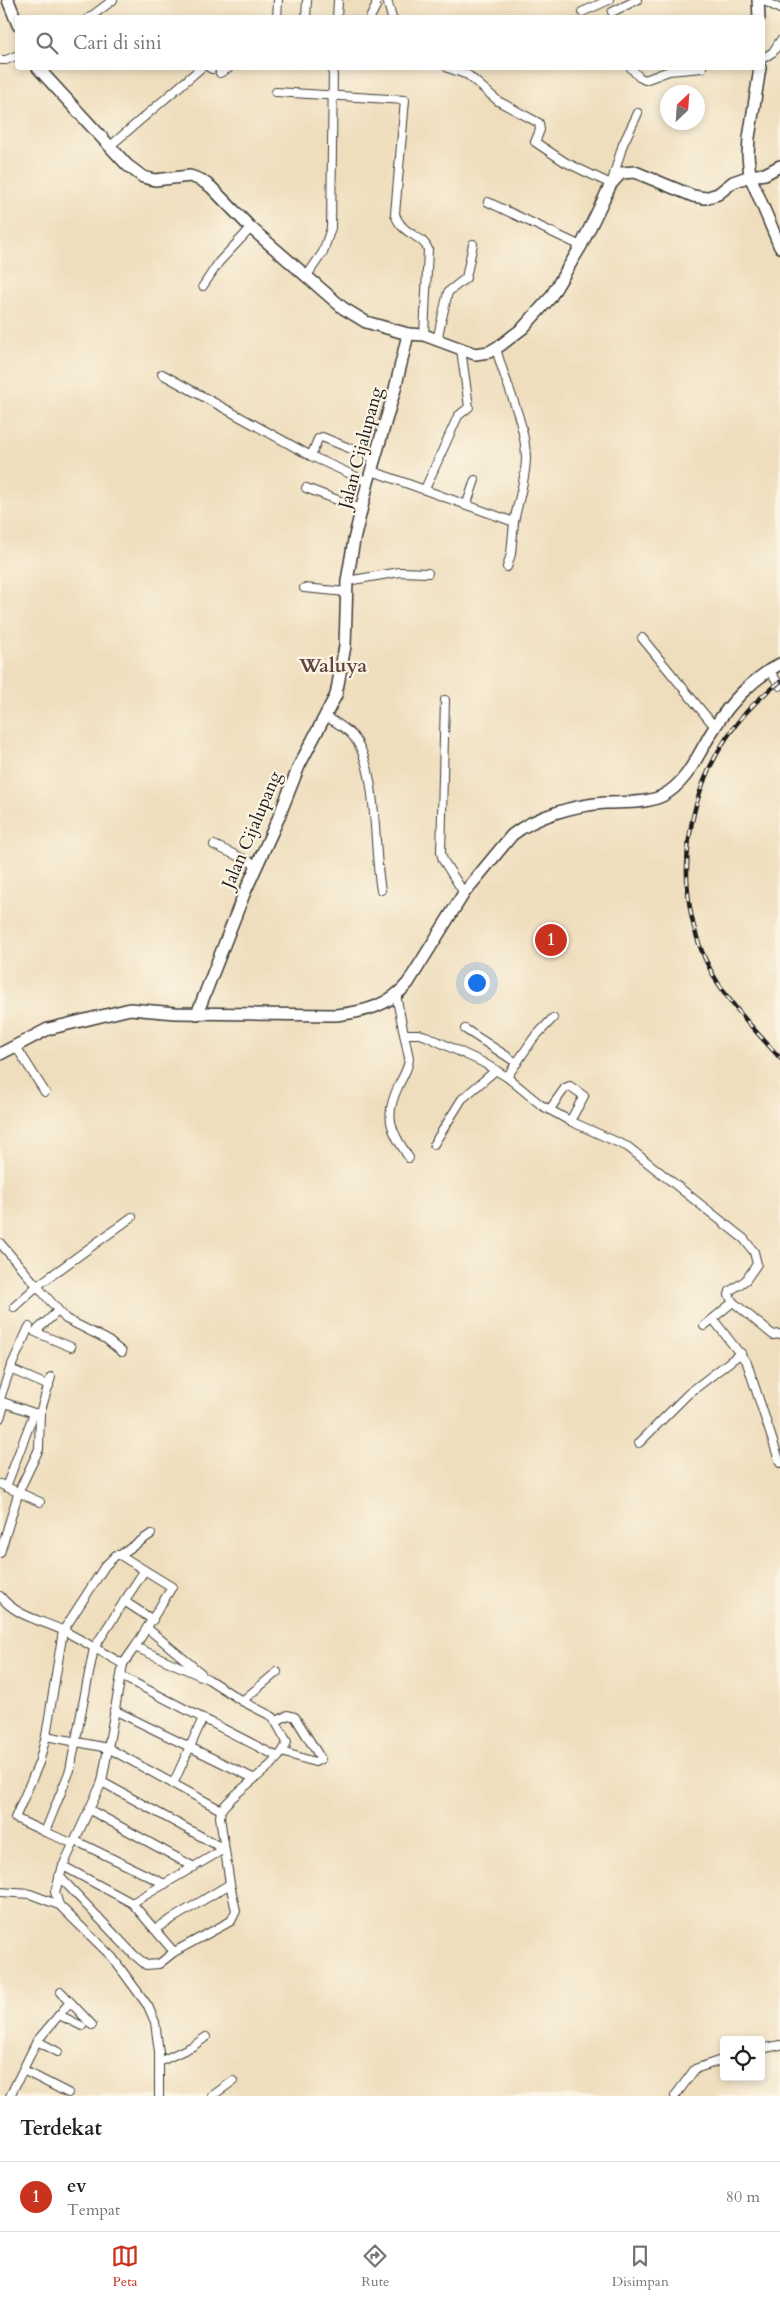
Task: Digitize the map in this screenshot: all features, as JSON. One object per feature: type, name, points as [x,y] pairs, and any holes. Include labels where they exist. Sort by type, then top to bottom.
[{"type":"street","points":[[8,0],[15,18]]},
{"type":"street","points":[[93,15],[113,0]]},
{"type":"street","points":[[277,15],[278,0]]},
{"type":"street","points":[[306,15],[307,0]]},
{"type":"street","points":[[337,15],[338,0]]},
{"type":"street","points":[[372,15],[376,6],[376,0]]},
{"type":"street","points":[[387,0],[391,15]]},
{"type":"street","points":[[582,12],[608,1],[613,15],[637,0]]},
{"type":"street","points":[[758,0],[758,15]]},
{"type":"street","points":[[763,0],[780,9]]},
{"type":"street","points":[[765,58],[771,55],[780,41]]},
{"type":"street","points":[[0,60],[15,57]]},
{"type":"street","points":[[42,70],[127,165],[148,179],[160,181],[190,176],[201,180],[211,187],[251,228],[306,277],[354,316],[377,326],[408,334],[424,335],[461,350],[481,354],[496,348],[523,328],[542,309],[562,282],[612,182],[623,144],[638,113]]},
{"type":"street","points":[[109,146],[199,70]]},
{"type":"street","points":[[220,73],[225,70]]},
{"type":"street","points":[[306,277],[323,252],[331,228],[331,94],[333,70]]},
{"type":"street","points":[[454,70],[468,75],[498,101],[539,123],[540,130],[535,142],[565,162],[612,182]]},
{"type":"street","points":[[634,70],[639,77],[645,80],[669,71],[680,70]]},
{"type":"street","points":[[760,70],[749,138],[750,176],[780,247]]},
{"type":"street","points":[[276,92],[405,100],[395,214],[402,228],[426,245],[428,250],[424,335]]},
{"type":"street","points":[[612,182],[621,173],[635,172],[694,196],[705,198],[718,194],[734,182],[750,176],[765,174],[780,166]]},
{"type":"street","points":[[488,202],[581,246]]},
{"type":"street","points":[[203,286],[219,262],[251,228]]},
{"type":"street","points":[[436,340],[448,292],[466,278],[473,244]]},
{"type":"street","name":"Jalan Cijalupang","points":[[197,1014],[257,864],[278,819],[299,766],[336,695],[343,664],[347,587],[361,509],[376,459],[408,334]]},
{"type":"street","points":[[496,348],[525,443],[524,479],[514,522],[511,554],[507,568]]},
{"type":"street","points":[[425,489],[458,416],[469,407],[461,350]]},
{"type":"street","points":[[162,374],[311,456],[370,477],[425,489],[466,506],[514,522]]},
{"type":"street","points":[[311,456],[318,439],[322,437],[376,459]]},
{"type":"street","points":[[466,506],[475,480]]},
{"type":"street","points":[[306,488],[361,509]]},
{"type":"street","points":[[304,588],[347,587],[400,572],[428,573]]},
{"type":"street","points":[[642,638],[715,727]]},
{"type":"street","points":[[0,1054],[48,1029],[83,1022],[119,1011],[140,1010],[197,1014],[336,1015],[370,1009],[396,995],[408,983],[464,893],[504,842],[527,826],[545,817],[584,806],[643,801],[662,796],[684,779],[715,727],[746,683],[780,664]]},
{"type":"street","points":[[769,670],[780,686]]},
{"type":"street","points":[[445,700],[440,853],[464,893]]},
{"type":"street","points":[[325,716],[345,728],[353,736],[366,765],[376,828],[380,890]]},
{"type":"street","points":[[214,845],[257,864]]},
{"type":"street","points":[[396,995],[409,1062],[394,1097],[390,1120],[392,1132],[410,1158]]},
{"type":"street","points":[[508,1077],[533,1039],[552,1018]]},
{"type":"street","points":[[465,1029],[517,1063]]},
{"type":"street","points":[[404,1034],[419,1034],[457,1048],[496,1070],[508,1077],[533,1099],[570,1121],[628,1148],[697,1200],[750,1246],[756,1256],[757,1264],[746,1280],[730,1291],[729,1295],[733,1302],[774,1335],[780,1334]]},
{"type":"street","points":[[15,1045],[45,1092]]},
{"type":"street","points":[[434,1144],[462,1099],[496,1070]]},
{"type":"street","points":[[550,1109],[565,1088],[570,1086],[584,1096],[570,1121]]},
{"type":"street","points":[[14,1307],[37,1286],[132,1217]]},
{"type":"street","points":[[1,1248],[66,1319],[106,1339],[122,1352]]},
{"type":"street","points":[[704,1326],[733,1302]]},
{"type":"street","points":[[58,1311],[35,1332],[71,1347]]},
{"type":"street","points":[[713,1319],[747,1363],[780,1463]]},
{"type":"street","points":[[0,1418],[2,1388],[29,1327]]},
{"type":"street","points":[[639,1443],[688,1394],[741,1353]]},
{"type":"street","points":[[10,1369],[49,1386]]},
{"type":"street","points":[[40,1502],[20,1491],[3,1486],[49,1386],[51,1377]]},
{"type":"street","points":[[2,1401],[37,1413]]},
{"type":"street","points":[[0,1553],[20,1491],[39,1448],[37,1413]]},
{"type":"street","points":[[151,1534],[120,1555],[112,1558],[63,1631],[46,1736],[39,1762],[15,1818],[165,1884]]},
{"type":"street","points":[[59,1905],[55,1892],[59,1876],[102,1782],[123,1664],[153,1620],[172,1587],[120,1555]]},
{"type":"street","points":[[45,1832],[70,1770],[94,1648],[144,1571]]},
{"type":"street","points":[[0,1596],[13,1610],[63,1631],[123,1664]]},
{"type":"street","points":[[124,1602],[153,1620]]},
{"type":"street","points":[[59,1876],[141,1962],[152,1966],[159,1964],[174,1952],[231,1921],[234,1917],[236,1908],[224,1849],[220,1817],[222,1810],[280,1755],[287,1742],[277,1721],[208,1679],[147,1628]]},
{"type":"street","points":[[134,1647],[208,1679]]},
{"type":"street","points":[[242,1701],[277,1672]]},
{"type":"street","points":[[121,1676],[280,1755],[316,1762],[321,1759],[296,1718],[288,1715],[277,1721]]},
{"type":"street","points":[[114,1710],[254,1778]]},
{"type":"street","points":[[174,1784],[204,1718]]},
{"type":"street","points":[[46,1736],[108,1748],[222,1810]]},
{"type":"street","points":[[102,1782],[224,1849]]},
{"type":"street","points":[[90,1810],[194,1867]]},
{"type":"street","points":[[132,1903],[224,1849]]},
{"type":"street","points":[[63,1866],[132,1903],[174,1952]]},
{"type":"street","points":[[155,1929],[230,1884]]},
{"type":"street","points":[[0,1892],[30,1894],[59,1905],[112,1957],[144,2000],[155,2022],[159,2062],[159,2096]]},
{"type":"street","points":[[61,1992],[92,2025]]},
{"type":"street","points":[[10,2096],[37,2041],[70,2002]]},
{"type":"street","points":[[59,2016],[82,2026]]},
{"type":"street","points":[[159,2062],[193,2046],[206,2037]]},
{"type":"street","points":[[37,2041],[58,2052]]},
{"type":"street","points":[[765,2048],[780,2045]]},
{"type":"street","points":[[675,2096],[695,2070],[720,2061]]},
{"type":"street","points":[[23,2070],[68,2093]]},
{"type":"street","points":[[212,2096],[234,2080]]},
{"type":"railway","points":[[780,682],[751,707],[727,738],[708,772],[695,809],[688,847],[687,886],[693,924],[713,975],[739,1012],[780,1058]]},
{"type":"place","name":"ev","points":[[551,940]]},
{"type":"district","name":"Waluya","points":[[333,665]]}]
